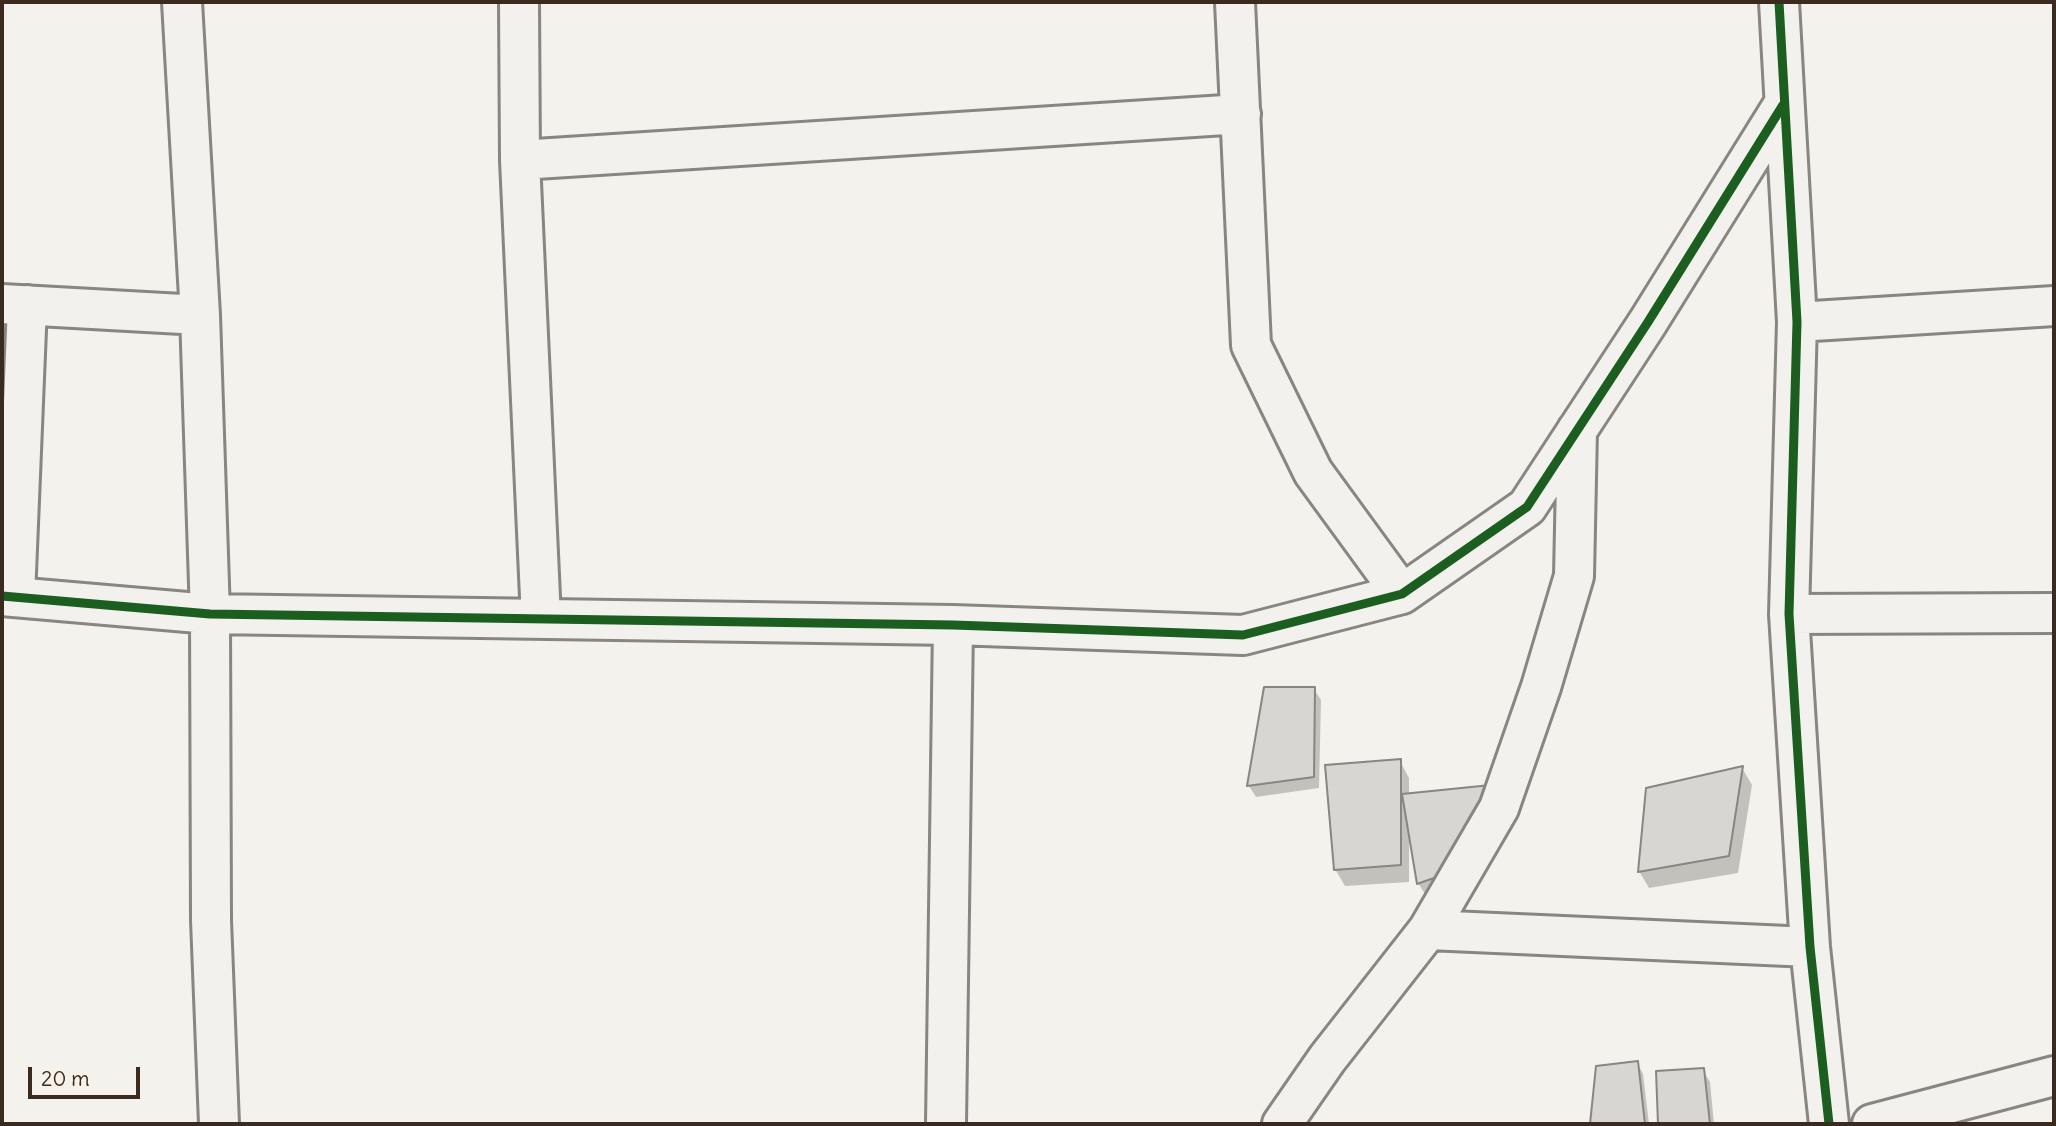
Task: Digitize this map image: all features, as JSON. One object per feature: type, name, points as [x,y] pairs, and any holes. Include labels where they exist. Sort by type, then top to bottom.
[{"type":"street","points":[[182,2],[200,315],[209,614],[211,920],[219,1124]]},
{"type":"street","points":[[519,2],[520,160],[541,619]]},
{"type":"street","points":[[1235,2],[1251,345],[1312,472],[1402,594]]},
{"type":"street","points":[[1779,2],[1797,322],[1789,614],[1810,947],[1829,1124]]},
{"type":"street","points":[[200,315],[14,304],[8,597],[209,614],[953,625],[1243,635],[1402,594],[1527,508],[1648,322],[1783,104]]},
{"type":"street","points":[[520,160],[1241,114]]},
{"type":"street","points":[[1797,322],[2054,306]]},
{"type":"street","points":[[1282,1124],[1327,1059],[1428,930],[1499,808],[1541,687],[1574,576],[1577,430]]},
{"type":"street","points":[[1789,614],[2054,613]]},
{"type":"street","points":[[946,1124],[953,625]]},
{"type":"street","points":[[1428,930],[1810,947]]},
{"type":"street","points":[[1872,1124],[2054,1076]]},
{"type":"building","points":[[1264,687],[1315,687],[1314,777],[1247,786]]},
{"type":"building","points":[[1401,759],[1401,865],[1334,870],[1325,765]]},
{"type":"building","points":[[1743,766],[1729,856],[1638,872],[1646,788]]},
{"type":"building","points":[[1491,785],[1448,873],[1417,884],[1402,794]]},
{"type":"building","points":[[1638,1061],[1645,1124],[1590,1124],[1596,1066]]},
{"type":"building","points":[[1704,1068],[1710,1124],[1658,1124],[1656,1071]]},
{"type":"cycle path","points":[[1779,2],[1797,322],[1789,614],[1810,947],[1829,1124]]},
{"type":"cycle path","points":[[2,596],[210,614],[953,625],[1243,635],[1402,594],[1527,507],[1648,322],[1783,105]]}]
